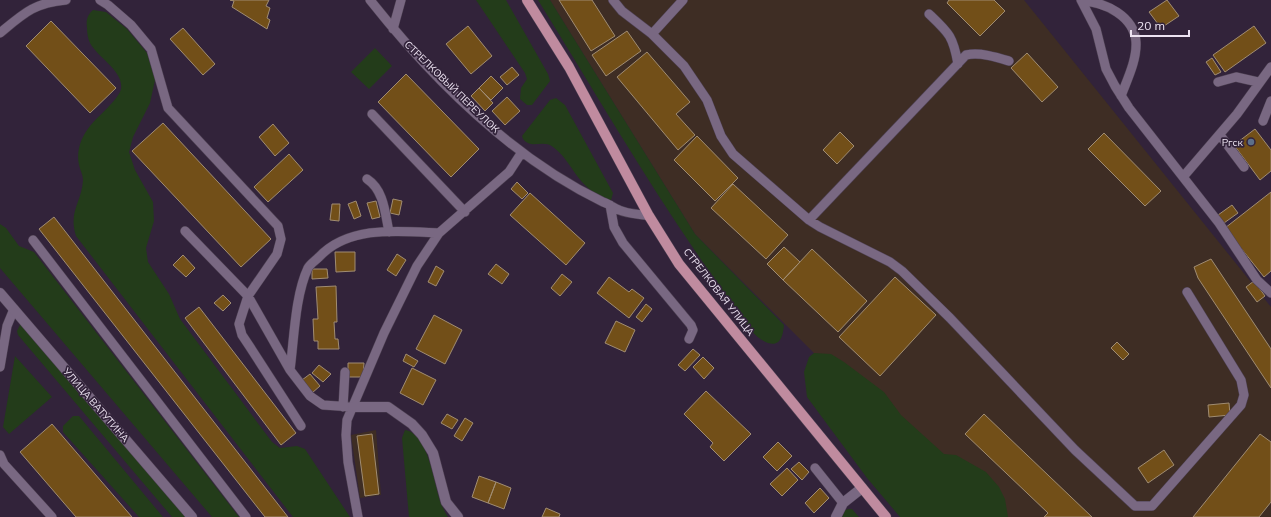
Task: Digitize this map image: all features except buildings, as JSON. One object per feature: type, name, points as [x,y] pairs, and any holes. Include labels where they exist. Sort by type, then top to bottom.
[{"type":"main road","name":"СТРЕЛКОВАЯ УЛИЦА","points":[[527,0],[569,67],[649,216],[679,264],[886,517]]},
{"type":"street","name":"УЛИЦА ВАТУТИНА","points":[[0,293],[192,517]]},
{"type":"street","points":[[348,407],[388,407],[412,424],[422,435],[433,453],[446,502],[458,517]]},
{"type":"street","points":[[836,517],[843,503],[862,488]]},
{"type":"lane","points":[[0,34],[32,9],[46,2],[66,0]]},
{"type":"lane","points":[[100,0],[131,25],[151,49],[168,108],[278,226],[281,239],[277,254],[248,296],[239,324],[242,335],[301,426]]},
{"type":"lane","name":"СТРЕЛКОВЫЙ ПЕРЕУЛОК","points":[[370,0],[393,29],[440,79],[491,128],[522,152],[564,181],[619,210],[649,216]]},
{"type":"lane","points":[[393,29],[401,0]]},
{"type":"lane","points":[[613,0],[622,10],[652,34],[684,66],[707,100],[721,136],[733,154],[820,228],[890,262],[902,272],[950,318],[1075,450],[1135,506],[1152,506],[1241,405],[1244,395],[1241,380],[1187,292]]},
{"type":"lane","points":[[652,34],[683,0]]},
{"type":"lane","points":[[1082,0],[1096,29],[1106,69],[1121,96],[1219,224],[1257,280],[1271,293]]},
{"type":"lane","points":[[1082,0],[1098,2],[1116,11],[1134,33],[1135,54],[1121,96]]},
{"type":"lane","points":[[929,14],[949,34],[954,43],[958,64]]},
{"type":"lane","points":[[809,220],[966,55],[973,53],[1009,61]]},
{"type":"lane","points":[[1183,177],[1237,114],[1258,82],[1271,67]]},
{"type":"lane","points":[[1218,82],[1236,77],[1258,82]]},
{"type":"lane","points":[[1263,121],[1271,101]]},
{"type":"lane","points":[[372,114],[465,212]]},
{"type":"lane","points":[[1220,135],[1244,167]]},
{"type":"lane","points":[[348,407],[417,266],[440,233],[509,172],[522,152]]},
{"type":"lane","points":[[367,179],[374,184],[380,192],[389,232]]},
{"type":"lane","points":[[610,205],[611,218],[619,236],[694,330],[689,339]]},
{"type":"lane","points":[[184,232],[248,296],[290,370],[310,396],[323,405],[348,407]]},
{"type":"lane","points":[[290,370],[298,302],[309,268],[324,252],[339,242],[362,233],[440,233]]},
{"type":"lane","points":[[33,240],[246,517]]},
{"type":"lane","points":[[0,366],[7,326],[14,309]]},
{"type":"lane","points":[[345,372],[348,407],[346,435],[348,462],[358,517]]},
{"type":"lane","points":[[0,455],[4,464],[52,517]]},
{"type":"lane","points":[[815,468],[843,503]]},
{"type":"lane","points":[[1143,507],[1143,517]]},
{"type":"shaded area","points":[[550,0],[1024,0],[1271,307],[1271,517],[940,517],[814,353],[695,234]]},
{"type":"shaded area","points":[[376,430],[381,495],[360,498],[351,435]]},
{"type":"green space","points":[[476,0],[506,0],[548,74],[550,81],[532,105],[527,105],[520,99],[521,88],[527,79],[525,73]]},
{"type":"green space","points":[[538,0],[550,0],[695,234],[784,325],[783,333],[779,342],[772,344],[761,340],[748,327],[736,311],[650,182]]},
{"type":"green space","points":[[93,10],[106,12],[127,29],[147,53],[155,80],[150,103],[133,137],[129,152],[135,170],[153,202],[154,221],[146,248],[148,262],[169,294],[180,319],[272,442],[280,448],[297,446],[305,449],[350,517],[293,517],[76,236],[74,227],[74,213],[83,180],[78,160],[80,144],[87,130],[116,98],[121,89],[121,82],[115,70],[94,49],[89,41],[87,21],[89,14]]},
{"type":"green space","points":[[375,48],[392,66],[369,89],[351,72]]},
{"type":"green space","points":[[556,98],[565,105],[613,193],[611,200],[600,196],[585,185],[565,159],[553,147],[545,144],[530,144],[523,139],[522,136],[550,100]]},
{"type":"green space","points":[[0,224],[6,228],[19,246],[34,252],[239,517],[212,517],[0,268]]},
{"type":"green space","points":[[20,325],[23,325],[189,517],[172,517],[18,335],[17,331]]},
{"type":"green space","points":[[814,353],[831,354],[844,362],[884,392],[901,415],[944,454],[956,455],[986,472],[999,487],[1005,499],[1008,517],[900,517],[867,478],[807,397],[804,372],[809,357]]},
{"type":"green space","points":[[15,356],[52,397],[9,434],[3,427]]},
{"type":"green space","points":[[73,416],[79,416],[163,517],[139,517],[63,432],[63,426]]},
{"type":"green space","points":[[405,430],[413,434],[420,441],[426,451],[439,498],[448,517],[409,517],[402,438]]},
{"type":"green space","points":[[852,509],[859,517],[842,517],[845,510]]},
{"type":"place","name":"Ргск","points":[[1251,142]]}]
